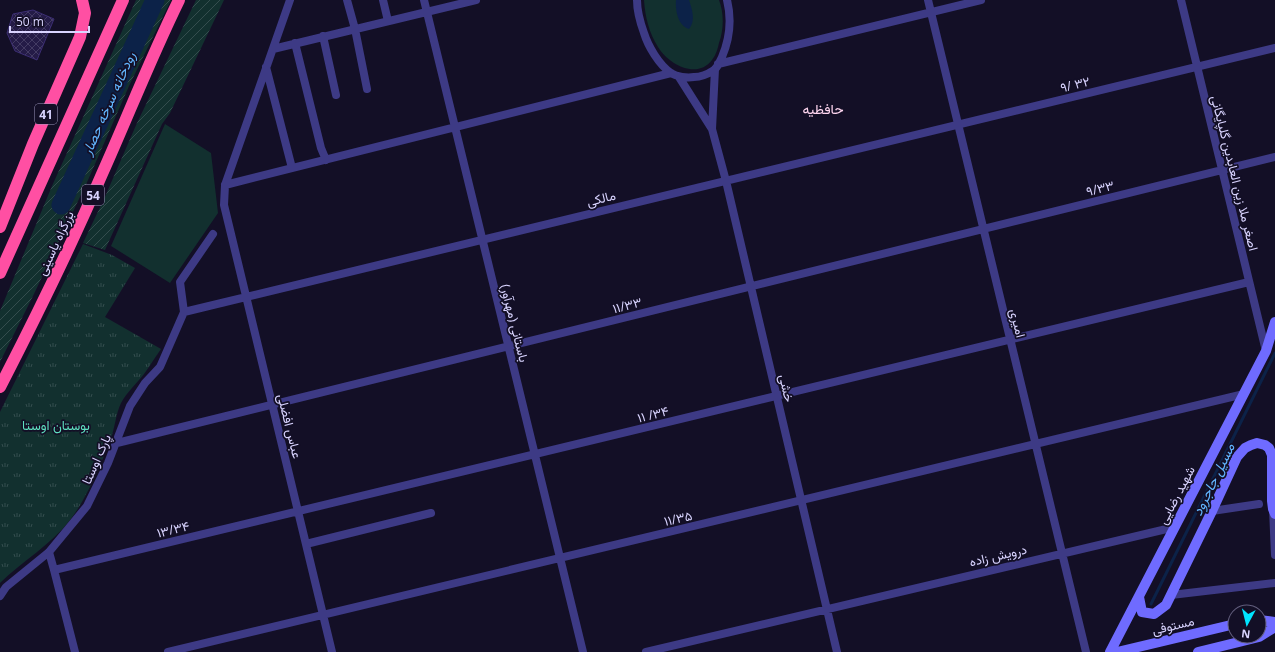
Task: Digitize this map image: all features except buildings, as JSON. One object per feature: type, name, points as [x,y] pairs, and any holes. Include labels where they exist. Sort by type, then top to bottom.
[{"type":"highway","name":"41","points":[[0,227],[33,144],[80,37],[85,13],[82,0]]},
{"type":"highway","points":[[0,273],[123,0]]},
{"type":"highway","name":"بزرگراه یاسینی","points":[[0,387],[37,314],[102,176],[166,26],[179,0]]},
{"type":"main road","name":"شهید رضایی","points":[[1110,652],[1266,351],[1275,322]]},
{"type":"main road","points":[[1139,597],[1142,612],[1154,614],[1166,605],[1212,512],[1236,457],[1245,448],[1257,443],[1265,445],[1269,448],[1272,455],[1274,512]]},
{"type":"main road","name":"مستوفی","points":[[1117,652],[1227,626]]},
{"type":"main road","points":[[1198,652],[1259,637],[1275,627]]},
{"type":"street","name":"عباس افضلی","points":[[290,0],[225,185],[224,205],[332,652]]},
{"type":"street","points":[[348,0],[367,89]]},
{"type":"street","points":[[384,0],[388,21]]},
{"type":"street","name":"باستانی (مهرآور)","points":[[424,0],[584,652]]},
{"type":"street","points":[[273,49],[476,0]]},
{"type":"street","points":[[637,0],[639,18],[646,40],[651,49],[662,65],[671,73],[680,77],[689,78],[701,77],[716,67],[981,0]]},
{"type":"street","points":[[716,67],[727,44],[730,26],[727,0]]},
{"type":"street","name":"امیری","points":[[928,0],[1086,652]]},
{"type":"street","name":"اصغر ملا زین العابدین گلپایگانی","points":[[1181,0],[1266,351]]},
{"type":"street","points":[[323,36],[336,95]]},
{"type":"street","points":[[295,43],[321,148],[326,160]]},
{"type":"street","name":"۹/ ۳۲","points":[[726,181],[1275,48]]},
{"type":"street","points":[[266,67],[292,168]]},
{"type":"street","name":"خشی","points":[[712,129],[716,67]]},
{"type":"street","points":[[225,185],[671,73]]},
{"type":"street","name":"خشی","points":[[680,77],[712,129],[726,181],[837,652]]},
{"type":"street","name":"۹/۳۳","points":[[751,287],[1275,157]]},
{"type":"street","name":"مالکی","points":[[184,312],[726,181]]},
{"type":"street","points":[[184,312],[180,282],[213,234]]},
{"type":"street","name":"۱۱ /۳۴","points":[[298,512],[1249,282]]},
{"type":"street","name":"۱۱/۳۳","points":[[117,443],[751,287]]},
{"type":"street","name":"پارک اوستا","points":[[0,596],[6,587],[49,552],[87,506],[117,443],[130,406],[145,383],[160,367],[184,312]]},
{"type":"street","name":"۱۱/۳۵","points":[[168,652],[1244,394]]},
{"type":"street","points":[[1212,512],[1259,504]]},
{"type":"street","name":"۱۳/۳۴","points":[[54,570],[298,512]]},
{"type":"street","points":[[1274,512],[1275,555]]},
{"type":"street","points":[[306,544],[431,513]]},
{"type":"street","name":"درویش زاده","points":[[646,652],[1175,527]]},
{"type":"street","points":[[49,552],[75,652]]},
{"type":"street","points":[[1171,595],[1275,583]]},
{"type":"green space","points":[[136,0],[171,0],[129,86],[88,180],[0,362],[0,311],[52,186]]},
{"type":"green space","points":[[196,0],[224,0],[170,113],[162,124],[105,250],[83,243],[137,123]]},
{"type":"green space","points":[[644,0],[719,0],[723,16],[723,27],[715,56],[712,60],[706,66],[699,69],[691,69],[676,64],[669,59],[658,47],[652,36],[646,18]]},
{"type":"green space","points":[[165,124],[211,153],[218,213],[170,283],[111,246]]},
{"type":"green space","name":"بوستان اوستا","points":[[83,244],[112,255],[135,268],[105,317],[161,349],[144,374],[121,403],[114,429],[103,459],[88,491],[70,520],[54,537],[0,583],[0,412]]},
{"type":"water","points":[[676,0],[689,0],[693,19],[689,29],[682,25],[678,17]]},
{"type":"waterway","name":"رودخانه سرخه حصار","points":[[61,205],[155,0]]},
{"type":"waterway","name":"مسیل جاجرود","points":[[1151,604],[1275,353]]},
{"type":"district","name":"حافظیه","points":[[823,108]]}]
